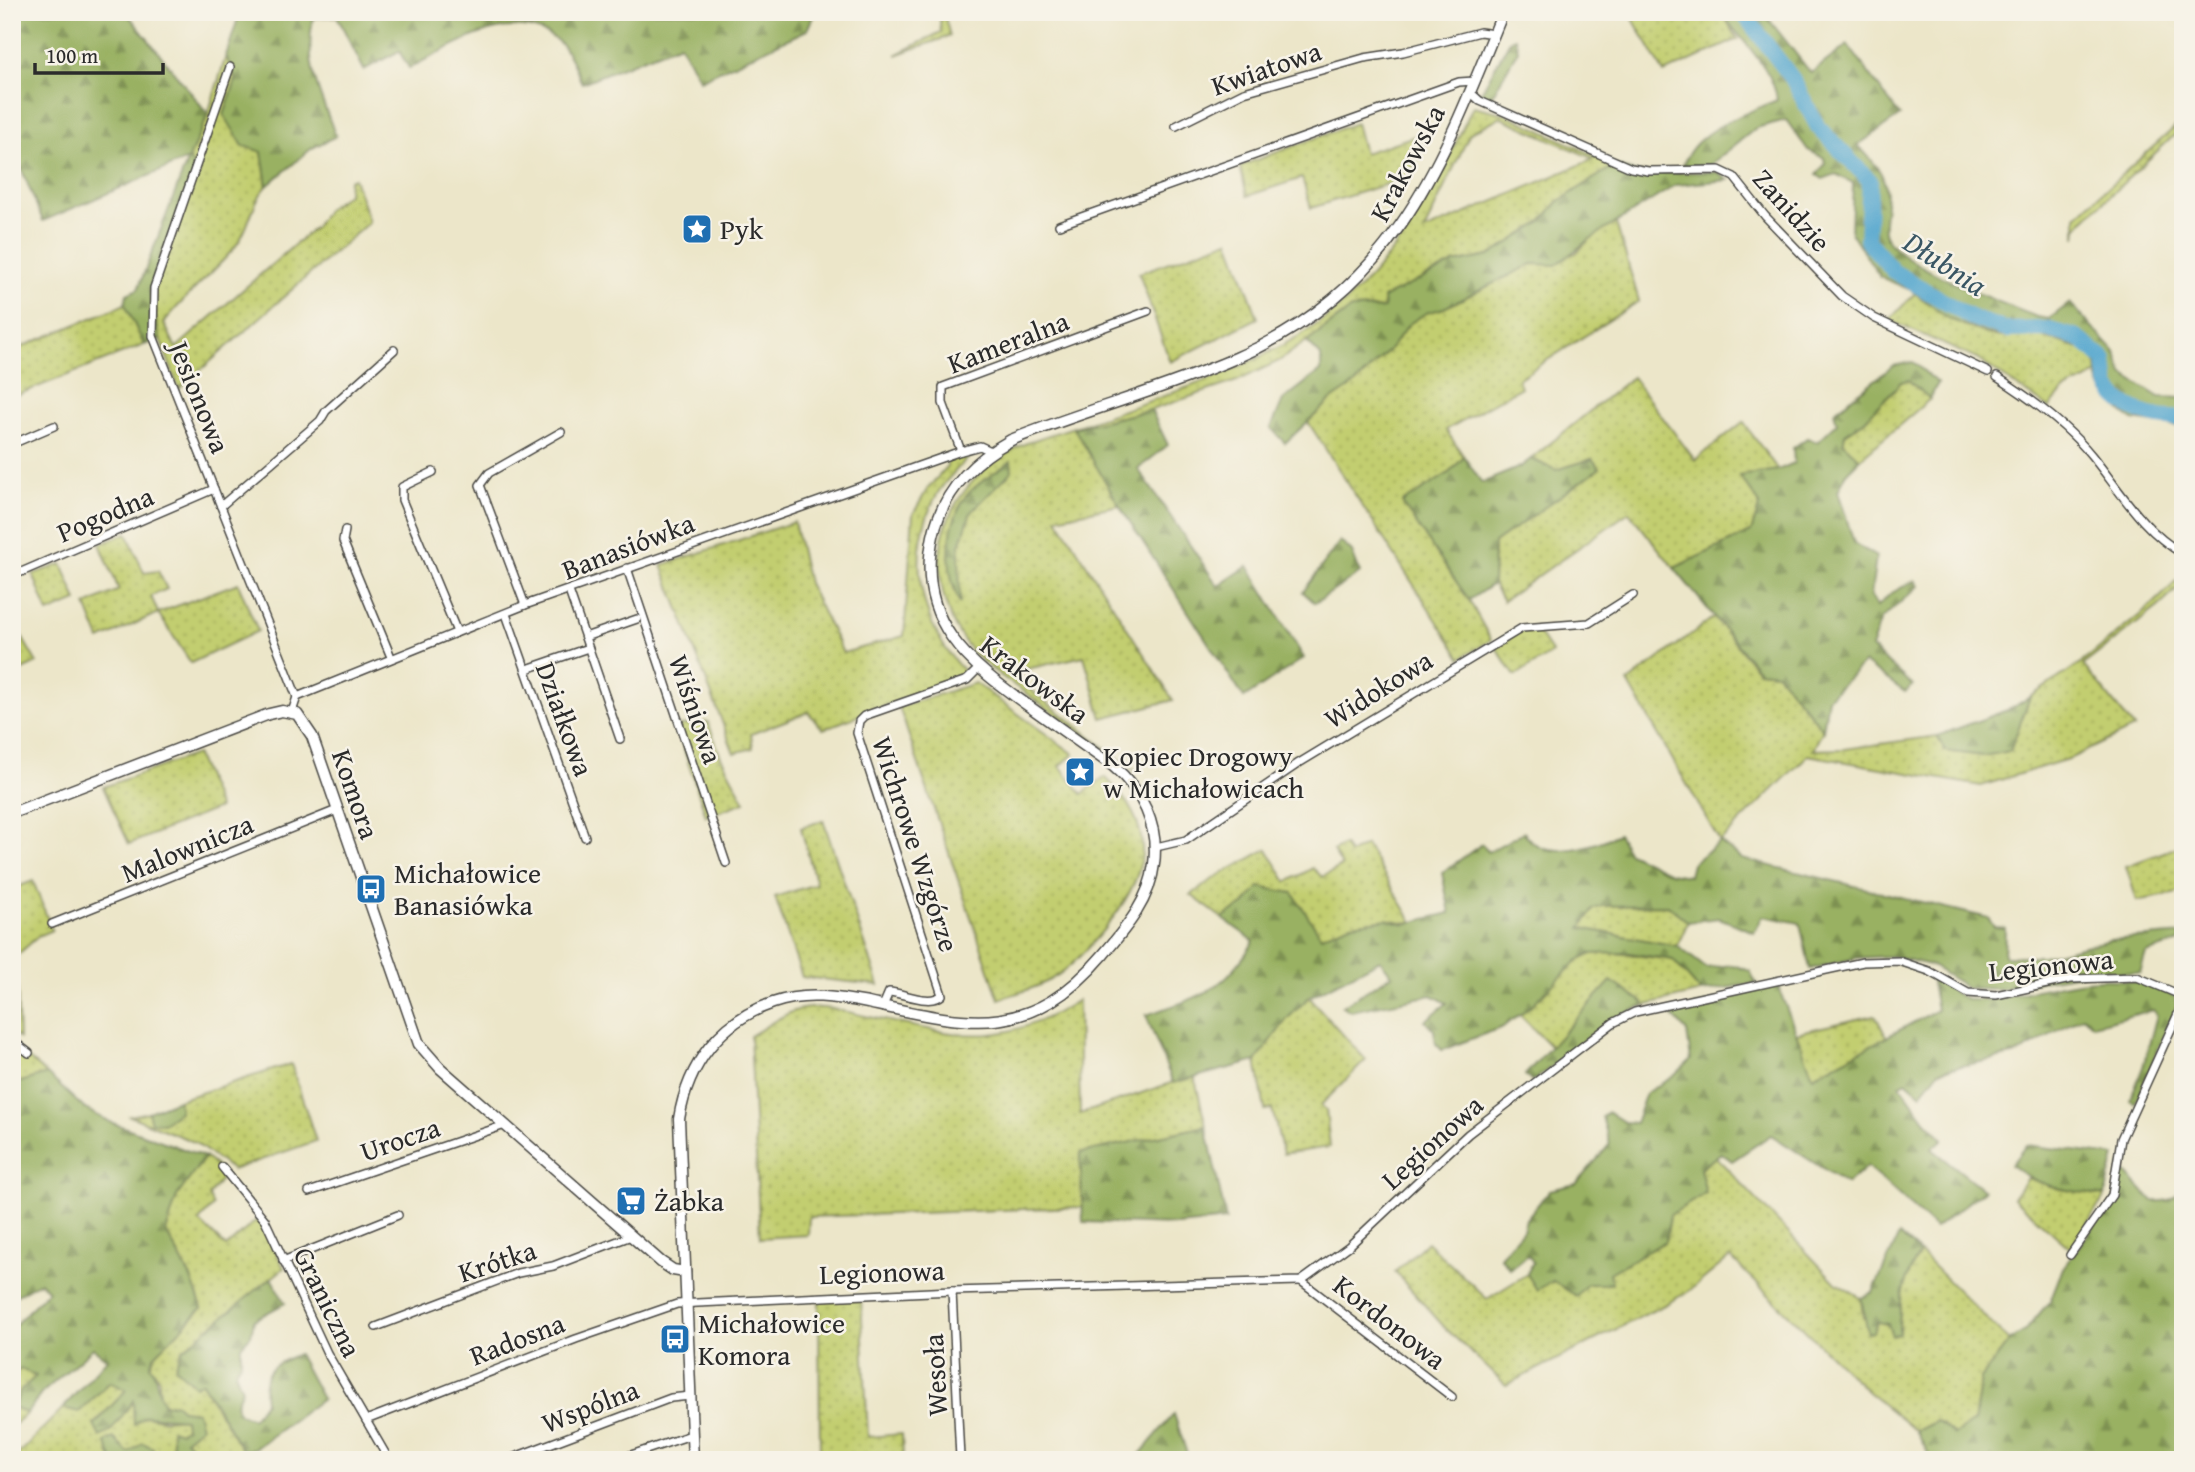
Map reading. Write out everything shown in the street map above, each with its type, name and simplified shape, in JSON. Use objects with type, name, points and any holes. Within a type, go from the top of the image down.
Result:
[{"type":"main road","name":"Krakowska","points":[[693,1460],[679,1119],[688,1081],[703,1054],[736,1022],[776,1002],[823,996],[946,1020],[983,1022],[1023,1014],[1056,999],[1101,957],[1136,912],[1153,874],[1156,847],[1143,802],[1122,773],[978,669],[953,641],[938,615],[932,587],[930,551],[940,513],[948,497],[963,476],[991,451],[1036,430],[1236,358],[1294,328],[1322,309],[1375,261],[1412,212],[1435,170],[1503,12]]},
{"type":"main road","name":"Komora","points":[[292,712],[307,725],[419,1044],[440,1068],[631,1236],[670,1269],[685,1272]]},
{"type":"main road","points":[[12,813],[269,713],[292,712]]},
{"type":"street","name":"Kwiatowa","points":[[1176,126],[1258,88],[1364,58],[1402,52],[1480,32],[1494,34]]},
{"type":"street","name":"Jesionowa","points":[[230,67],[154,288],[153,336],[298,697]]},
{"type":"street","points":[[1059,225],[1459,82],[1474,81]]},
{"type":"street","name":"Zanidzie","points":[[1469,92],[1480,101],[1631,168],[1648,171],[1719,170],[1734,177],[1765,216],[1842,296],[1874,318],[1988,372]]},
{"type":"street","name":"Kameralna","points":[[961,450],[943,403],[943,387],[1148,311]]},
{"type":"street","points":[[221,506],[320,421],[326,411],[394,350]]},
{"type":"street","points":[[1997,377],[2062,427],[2090,454],[2146,528],[2183,554]]},
{"type":"street","points":[[12,444],[54,426]]},
{"type":"street","points":[[525,606],[480,485],[489,473],[561,432]]},
{"type":"street","name":"Banasiówka","points":[[298,697],[391,657],[626,568],[961,450],[980,446],[991,451]]},
{"type":"street","points":[[433,472],[402,487],[402,500],[457,632]]},
{"type":"street","name":"Pogodna","points":[[12,576],[214,489]]},
{"type":"street","points":[[345,530],[344,541],[391,657]]},
{"type":"street","name":"Wiśniowa","points":[[626,568],[726,863]]},
{"type":"street","points":[[569,591],[620,738]]},
{"type":"street","name":"Widokowa","points":[[1156,847],[1186,840],[1298,763],[1522,628],[1589,623],[1633,595]]},
{"type":"street","name":"Działkowa","points":[[506,614],[585,837]]},
{"type":"street","points":[[585,637],[637,619]]},
{"type":"street","points":[[530,668],[588,648]]},
{"type":"street","name":"Wichrowe Wzgórze","points":[[883,1006],[889,992],[929,999],[938,999],[942,995],[857,733],[859,721],[864,716],[967,680],[978,669]]},
{"type":"street","points":[[292,712],[298,697]]},
{"type":"street","name":"Malownicza","points":[[52,924],[337,810]]},
{"type":"street","name":"Legionowa","points":[[686,1303],[952,1291],[1301,1281],[1349,1245],[1468,1134],[1613,1023],[1635,1012],[1863,962],[1899,961],[1929,971],[1968,993],[1996,995],[2071,979],[2137,977],[2183,996]]},
{"type":"street","points":[[2070,1255],[2112,1195],[2121,1139],[2183,1003]]},
{"type":"street","points":[[12,1040],[29,1053]]},
{"type":"street","name":"Urocza","points":[[309,1192],[505,1125]]},
{"type":"street","name":"Graniczna","points":[[222,1167],[265,1220],[327,1353],[389,1460]]},
{"type":"street","points":[[283,1261],[398,1215]]},
{"type":"street","name":"Krótka","points":[[376,1327],[517,1273],[553,1266],[631,1236]]},
{"type":"street","name":"Kordonowa","points":[[1301,1281],[1452,1397]]},
{"type":"street","name":"Wesoła","points":[[952,1291],[960,1458]]},
{"type":"street","name":"Radosna","points":[[366,1420],[665,1306],[686,1303]]},
{"type":"street","name":"Wspólna","points":[[507,1460],[671,1398],[690,1396]]},
{"type":"street","points":[[615,1460],[691,1435]]},
{"type":"green space","points":[[12,12],[126,12],[208,114],[189,158],[195,170],[149,289],[160,339],[144,345],[125,304],[127,294],[138,289],[188,159],[43,221],[12,146]]},
{"type":"green space","points":[[240,12],[815,12],[807,30],[700,80],[680,44],[582,83],[561,44],[543,32],[524,27],[485,32],[409,68],[399,51],[364,70],[337,16],[313,18],[310,50],[312,64],[319,92],[336,136],[312,148],[267,186],[262,152],[243,146],[224,115],[236,80],[226,56]]},
{"type":"green space","points":[[939,12],[947,12],[944,14],[950,36],[896,55],[941,32]]},
{"type":"green space","points":[[1629,12],[1721,12],[1738,39],[1664,73]]},
{"type":"green space","points":[[1721,12],[1763,12],[1811,73],[1848,45],[1900,116],[1858,145],[1876,165],[1883,178],[1886,194],[1884,232],[1891,244],[1906,257],[1952,282],[2037,317],[2049,319],[2070,303],[2116,353],[2123,374],[2159,397],[2183,398],[2183,427],[2133,420],[2123,413],[2103,391],[2098,379],[2097,362],[2088,351],[2039,335],[2002,337],[1988,334],[1949,319],[1911,290],[1880,277],[1851,232],[1853,183],[1836,174],[1823,179],[1817,175],[1825,164],[1824,158],[1808,150],[1786,120],[1756,128],[1710,165],[1683,166],[1689,153],[1709,133],[1777,100],[1763,65]]},
{"type":"green space","points":[[1515,38],[1518,50],[1489,101],[1479,96],[1510,40]]},
{"type":"green space","points":[[226,56],[236,80],[224,115],[262,152],[267,186],[235,247],[164,323],[176,348],[315,227],[328,208],[348,194],[349,180],[354,178],[369,222],[179,389],[160,339],[149,289],[195,170],[189,158],[208,114]]},
{"type":"green space","points":[[1473,106],[1506,114],[1615,165],[1558,202],[1540,223],[1489,256],[1454,263],[1383,298],[1384,308],[1351,309],[1279,361],[1237,381],[1151,410],[1075,428],[1119,505],[1057,518],[1173,700],[1102,718],[1084,656],[1009,673],[1135,771],[993,670],[959,634],[949,614],[940,570],[940,551],[949,517],[967,488],[979,475],[1016,448],[1231,370],[1310,329],[1339,307],[1365,283],[1408,229],[1443,169]],"holes":[[[1500,117],[1594,159],[1424,231],[1470,133]],[[1012,471],[971,511],[959,548],[959,602],[954,524]]]},
{"type":"green space","points":[[2183,120],[2183,127],[2084,220],[2077,228],[2076,238],[2076,216]]},
{"type":"green space","points":[[1356,123],[1364,153],[1430,131],[1409,177],[1311,208],[1302,178],[1247,196],[1240,166]]},
{"type":"green space","points":[[1615,165],[1636,173],[1717,172],[1728,180],[1676,185],[1590,239],[1556,265],[1532,264],[1444,308],[1426,313],[1409,324],[1389,350],[1355,384],[1330,401],[1285,443],[1271,428],[1283,400],[1321,371],[1321,356],[1307,342],[1351,309],[1384,308],[1383,298],[1454,263],[1489,256],[1540,223],[1558,202]]},
{"type":"green space","points":[[1616,223],[1639,301],[1518,379],[1521,387],[1446,430],[1464,457],[1449,473],[1403,503],[1469,600],[1491,640],[1461,658],[1308,422],[1330,401],[1355,384],[1389,350],[1409,324],[1426,313],[1444,308],[1532,264],[1576,253],[1590,239]]},
{"type":"green space","points":[[1229,240],[1258,318],[1170,362],[1139,273]]},
{"type":"green space","points":[[1915,293],[1966,326],[1986,334],[2006,337],[2040,335],[2068,342],[2086,351],[2093,358],[2098,374],[2063,391],[2049,408],[1977,359],[1889,320]]},
{"type":"green space","points":[[125,304],[144,345],[12,397],[12,351]]},
{"type":"green space","points":[[1913,362],[1938,383],[1930,399],[1908,380],[1901,382],[1862,423],[1845,434],[1843,443],[1860,459],[1847,472],[1838,491],[1854,543],[1876,557],[1871,595],[1877,607],[1890,594],[1915,580],[1919,586],[1881,619],[1871,648],[1913,686],[1905,692],[1864,663],[1828,698],[1823,730],[1777,673],[1759,671],[1674,568],[1751,532],[1760,504],[1740,476],[1778,470],[1794,463],[1793,448],[1807,438],[1817,442],[1837,423],[1834,412],[1893,366]]},
{"type":"green space","points":[[1632,377],[1695,460],[1743,422],[1778,470],[1740,476],[1760,504],[1751,532],[1674,568],[1629,512],[1503,601],[1493,584],[1494,543],[1599,468],[1592,459],[1556,470],[1531,459]]},
{"type":"green space","points":[[1908,379],[1930,399],[1860,459],[1843,443],[1845,434],[1862,423],[1901,382]]},
{"type":"green space","points":[[1151,410],[1168,445],[1138,469],[1218,586],[1248,566],[1304,658],[1244,698],[1119,505],[1074,428]]},
{"type":"green space","points":[[969,451],[972,454],[939,491],[928,514],[921,539],[919,563],[928,612],[938,635],[951,656],[968,675],[823,729],[808,712],[751,734],[753,748],[734,753],[662,565],[794,522],[808,583],[843,653],[904,636],[913,514],[928,488],[947,467],[947,462]]},
{"type":"green space","points":[[1464,457],[1482,483],[1520,467],[1531,459],[1556,470],[1592,459],[1600,468],[1494,543],[1493,584],[1469,600],[1402,503],[1449,473]]},
{"type":"green space","points":[[1011,461],[1012,471],[971,512],[959,548],[960,604],[950,565],[953,524],[964,499],[974,488]]},
{"type":"green space","points":[[127,533],[144,573],[158,571],[167,589],[151,596],[158,613],[100,640],[86,605],[119,590],[100,544]]},
{"type":"green space","points":[[1340,541],[1352,552],[1360,573],[1315,603],[1303,592]]},
{"type":"green space","points":[[62,564],[77,601],[48,613],[33,574]]},
{"type":"green space","points":[[2183,575],[2183,584],[2158,607],[2083,665],[2134,728],[2071,758],[1981,786],[1808,755],[1720,842],[1628,682],[1714,617],[1758,671],[1777,673],[1823,730],[1813,750],[1844,749],[1937,736],[1946,751],[1983,756],[2010,751],[2030,697],[2081,663],[2151,606]]},
{"type":"green space","points":[[238,583],[258,631],[191,663],[158,613]]},
{"type":"green space","points":[[12,620],[37,663],[12,675]]},
{"type":"green space","points":[[1535,628],[1552,653],[1515,676],[1495,646],[1523,630]]},
{"type":"green space","points":[[975,683],[1074,754],[1060,766],[1082,794],[1105,777],[1123,797],[1135,817],[1141,836],[1142,855],[1138,874],[1129,894],[1100,934],[1075,962],[1053,979],[999,999],[899,707]]},
{"type":"green space","points":[[2030,697],[2010,751],[1983,756],[1945,751],[1937,736],[2010,709]]},
{"type":"green space","points":[[708,722],[721,757],[745,802],[706,816],[676,726]]},
{"type":"green space","points":[[196,754],[219,808],[129,844],[103,787]]},
{"type":"green space","points":[[823,820],[879,985],[802,977],[775,897],[816,884],[801,828]]},
{"type":"green space","points":[[1524,832],[1532,842],[1555,850],[1595,844],[1618,834],[1629,853],[1670,873],[1689,876],[1692,863],[1720,842],[1742,859],[1988,918],[1994,927],[2005,928],[2004,956],[2043,956],[2110,940],[2183,934],[2183,941],[2146,953],[2140,973],[2089,972],[2002,989],[1968,988],[1930,965],[1892,956],[1856,958],[1810,969],[1800,923],[1763,916],[1754,932],[1719,918],[1688,922],[1668,905],[1603,906],[1594,909],[1581,928],[1677,946],[1706,968],[1733,965],[1750,971],[1756,983],[1701,992],[1673,960],[1629,953],[1590,954],[1577,961],[1531,1006],[1503,1027],[1442,1050],[1436,1044],[1434,1030],[1425,1021],[1447,1003],[1432,995],[1351,1011],[1342,1006],[1392,975],[1380,960],[1309,997],[1287,1019],[1256,1061],[1173,1083],[1146,1015],[1196,997],[1232,972],[1254,941],[1222,918],[1244,905],[1259,887],[1293,893],[1321,936],[1351,924],[1387,919],[1405,924],[1450,913],[1442,873],[1482,844],[1488,852]]},
{"type":"green space","points":[[1344,845],[1349,854],[1366,845],[1413,922],[1369,921],[1321,936],[1259,888],[1244,905],[1222,918],[1191,895],[1216,877],[1267,849],[1287,882],[1313,868],[1322,877],[1342,866],[1333,851]]},
{"type":"green space","points":[[2183,845],[2183,892],[2137,901],[2126,866]]},
{"type":"green space","points":[[33,881],[52,930],[40,935],[16,956],[19,1038],[12,1033],[12,889]]},
{"type":"green space","points":[[1668,905],[1688,922],[1677,946],[1581,928],[1594,909],[1603,906]]},
{"type":"green space","points":[[1599,951],[1673,960],[1701,992],[1643,1006],[1644,1003],[1611,981],[1551,1047],[1520,1015],[1577,961]]},
{"type":"green space","points":[[1931,977],[1957,994],[1973,1000],[2000,998],[2084,981],[2121,980],[2157,988],[2175,997],[2177,1005],[2135,1103],[2130,1100],[2143,1067],[2157,1015],[2153,1010],[2093,1025],[2083,1016],[2017,1054],[1939,1071],[1921,1094],[1906,1081],[1900,1085],[1925,1120],[1943,1139],[1932,1149],[1984,1190],[1935,1228],[1867,1166],[1847,1184],[1771,1135],[1732,1161],[1721,1153],[1700,1169],[1706,1193],[1670,1215],[1666,1241],[1609,1273],[1612,1284],[1587,1284],[1576,1296],[1553,1281],[1537,1290],[1527,1274],[1533,1262],[1528,1255],[1510,1269],[1500,1257],[1523,1230],[1526,1219],[1550,1190],[1576,1184],[1610,1144],[1602,1117],[1608,1112],[1624,1122],[1635,1123],[1646,1093],[1674,1076],[1691,1060],[1687,1032],[1670,1013],[1777,984],[1813,1076],[1937,1010]]},
{"type":"green space","points":[[1611,981],[1644,1003],[1643,1006],[1611,1019],[1532,1082],[1525,1075]]},
{"type":"green space","points":[[1309,997],[1366,1060],[1321,1105],[1326,1110],[1330,1147],[1283,1154],[1272,1109],[1265,1110],[1256,1061],[1287,1019]]},
{"type":"green space","points":[[1078,1000],[1080,1114],[1194,1075],[1206,1126],[1081,1153],[1082,1207],[809,1217],[808,1235],[760,1238],[750,1036],[789,1013],[818,1008],[950,1033],[998,1033],[1049,1017]]},
{"type":"green space","points":[[1875,1015],[1887,1038],[1813,1076],[1796,1033]]},
{"type":"green space","points":[[12,1045],[47,1074],[21,1082],[12,1081]]},
{"type":"green space","points":[[291,1064],[316,1141],[232,1170],[194,1142],[130,1116],[148,1112],[151,1122],[180,1111],[178,1100]]},
{"type":"green space","points":[[47,1074],[85,1109],[110,1122],[205,1157],[177,1196],[166,1232],[191,1278],[202,1308],[154,1356],[150,1365],[165,1405],[175,1403],[183,1410],[197,1412],[201,1427],[185,1440],[192,1447],[208,1450],[212,1460],[164,1460],[173,1445],[171,1429],[180,1432],[185,1428],[184,1419],[146,1416],[134,1424],[133,1401],[110,1432],[100,1437],[94,1425],[126,1390],[110,1382],[79,1412],[63,1408],[107,1359],[93,1348],[42,1393],[27,1413],[13,1408],[21,1390],[36,1376],[21,1369],[12,1375],[12,1328],[48,1291],[40,1282],[12,1298],[12,1081],[21,1082]]},
{"type":"green space","points":[[178,1100],[180,1111],[163,1123],[151,1122],[148,1112]]},
{"type":"green space","points":[[1206,1126],[1226,1220],[1177,1225],[1083,1222],[1080,1153]]},
{"type":"green space","points":[[2026,1145],[2115,1156],[2105,1196],[2044,1184],[2021,1173],[2011,1165]]},
{"type":"green space","points":[[205,1157],[225,1173],[209,1196],[213,1206],[199,1221],[226,1247],[260,1217],[284,1268],[182,1350],[248,1460],[212,1460],[208,1450],[192,1447],[185,1440],[201,1427],[183,1410],[165,1405],[160,1399],[159,1379],[150,1365],[154,1356],[202,1308],[191,1278],[166,1232],[177,1196]]},
{"type":"green space","points":[[1716,1157],[1836,1283],[1861,1298],[1863,1318],[1888,1324],[1899,1334],[1903,1292],[1920,1253],[2009,1341],[1981,1379],[1974,1422],[1954,1435],[1937,1421],[1916,1431],[1868,1392],[1730,1257],[1689,1291],[1506,1385],[1447,1330],[1395,1272],[1427,1242],[1487,1299],[1527,1274],[1537,1289],[1553,1281],[1576,1296],[1586,1284],[1611,1284],[1608,1273],[1666,1241],[1670,1215],[1706,1193],[1700,1169]]},
{"type":"green space","points":[[2120,1167],[2153,1201],[2171,1199],[2183,1186],[2183,1458],[1932,1460],[1916,1431],[1937,1421],[1954,1435],[1974,1422],[1981,1379],[2009,1341],[2025,1331],[2050,1301],[2063,1268],[2116,1197]]},
{"type":"green space","points":[[2027,1178],[2059,1189],[2105,1196],[2071,1249],[2013,1198]]},
{"type":"green space","points":[[1899,1235],[1920,1253],[1903,1292],[1899,1334],[1892,1336],[1888,1324],[1877,1322],[1873,1332],[1868,1333],[1861,1298],[1873,1292]]},
{"type":"green space","points":[[271,1278],[285,1303],[254,1320],[251,1335],[241,1346],[241,1362],[235,1371],[242,1389],[236,1403],[238,1413],[253,1418],[265,1402],[265,1383],[270,1370],[298,1354],[322,1399],[255,1448],[243,1451],[202,1382],[195,1386],[175,1367],[182,1350]]},
{"type":"green space","points":[[861,1298],[868,1437],[902,1434],[903,1460],[820,1460],[819,1300]]},
{"type":"green space","points":[[21,1369],[37,1376],[21,1390],[13,1407],[27,1413],[14,1425],[12,1423],[12,1375]]},
{"type":"green space","points":[[110,1382],[127,1390],[94,1424],[110,1432],[134,1400],[146,1416],[165,1420],[184,1418],[186,1428],[180,1432],[172,1430],[173,1445],[164,1460],[150,1460],[153,1448],[113,1460],[12,1460],[63,1408],[79,1412]]},
{"type":"green space","points":[[1174,1414],[1189,1460],[1135,1460]]},
{"type":"green space","points":[[114,1438],[128,1453],[143,1443],[153,1448],[150,1460],[113,1460],[105,1442]]},
{"type":"waterway","name":"Dłubnia","points":[[1742,12],[1792,78],[1818,127],[1870,181],[1867,240],[1893,271],[1970,317],[2006,330],[2047,329],[2078,338],[2105,360],[2109,387],[2123,402],[2152,415],[2183,418]]},
{"type":"place","name":"Pyk","points":[[697,229]]},
{"type":"place","name":"Kopiec Drogowy w Michałowicach","points":[[1080,772]]},
{"type":"place","name":"Michałowice Banasiówka","points":[[371,889]]},
{"type":"place","name":"Żabka","points":[[631,1201]]},
{"type":"place","name":"Michałowice Komora","points":[[675,1339]]}]
